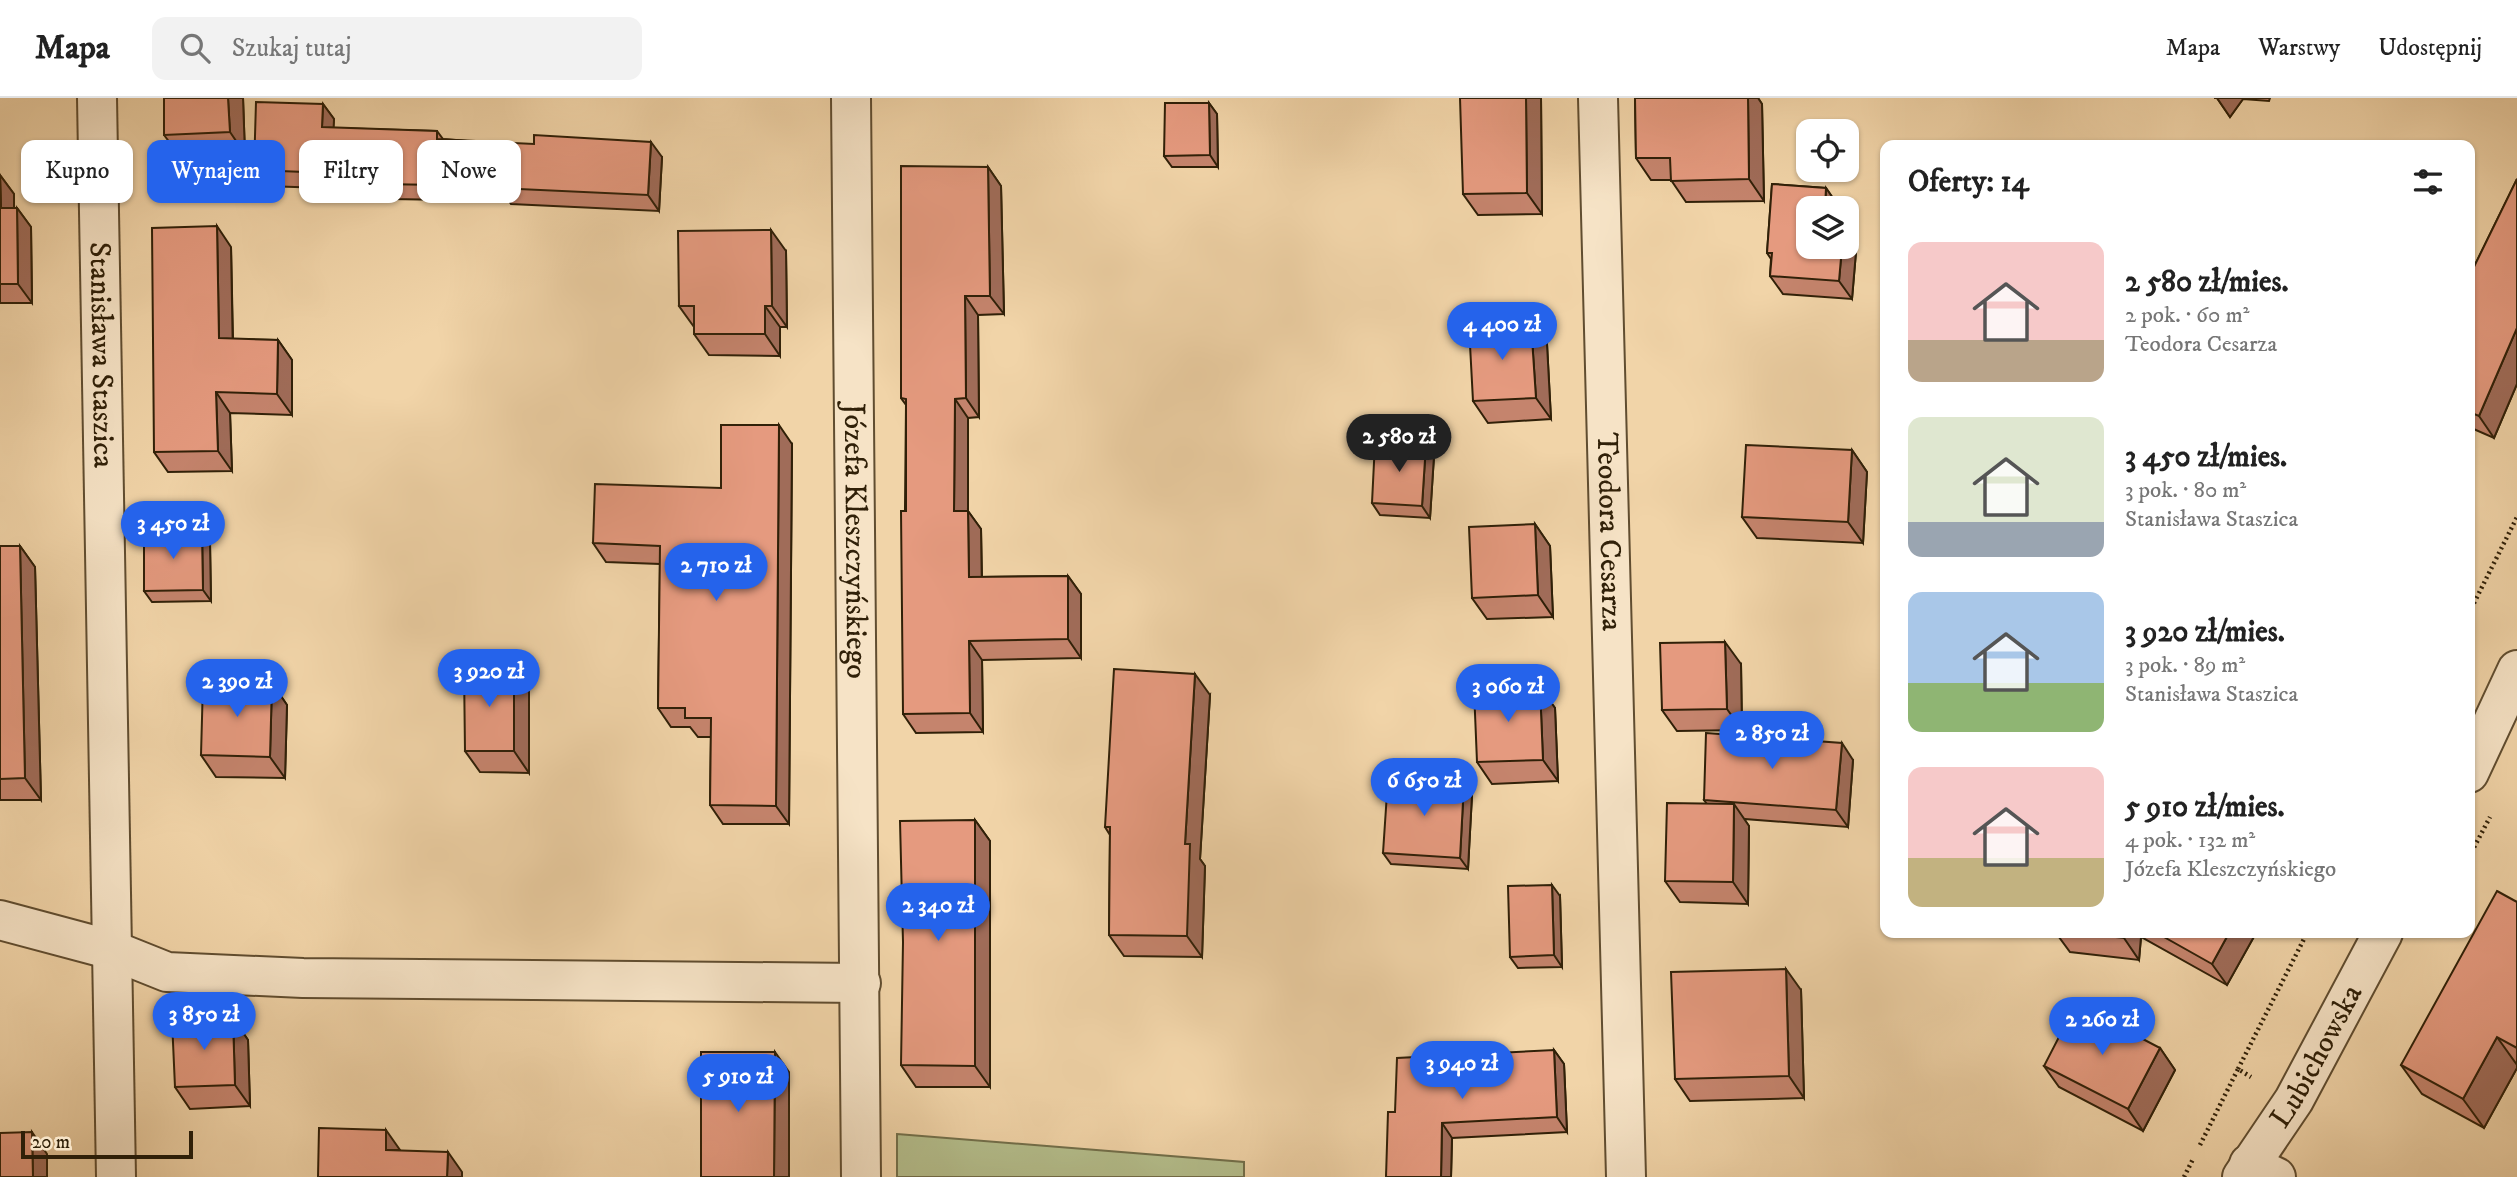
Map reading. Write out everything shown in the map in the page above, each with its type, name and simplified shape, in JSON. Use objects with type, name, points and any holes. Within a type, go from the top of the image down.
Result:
[{"type":"street","name":"Stanisława Staszica","points":[[97,98],[116,1177]]},
{"type":"street","name":"Józefa Kleszczyńskiego","points":[[851,98],[861,1177]]},
{"type":"street","name":"Teodora Cesarza","points":[[1598,98],[1626,1177]]},
{"type":"street","points":[[2475,760],[2517,670]]},
{"type":"street","points":[[0,920],[113,950],[167,972],[303,978],[861,983]]},
{"type":"street","name":"Lubichowska","points":[[2256,1173],[2380,938]]},
{"type":"path","points":[[2475,601],[2517,517]]},
{"type":"path","points":[[2184,1177],[2304,938]]},
{"type":"path","points":[[2238,1069],[2254,1078]]},
{"type":"green space","points":[[897,1134],[1244,1162],[1244,1177],[897,1177]]},
{"type":"building","points":[[164,98],[228,98],[230,132],[164,135]]},
{"type":"building","points":[[1460,98],[1526,98],[1527,193],[1463,194]]},
{"type":"building","points":[[1635,98],[1748,98],[1749,179],[1671,181],[1670,158],[1636,158]]},
{"type":"building","points":[[256,102],[323,104],[322,127],[437,131],[437,139],[456,140],[417,140],[417,185],[403,184],[403,140],[299,140],[299,172],[285,171],[285,140],[255,140]]},
{"type":"building","points":[[1165,103],[1209,103],[1210,155],[1164,156]]},
{"type":"building","points":[[534,135],[651,142],[648,195],[521,189],[521,143],[534,144]]},
{"type":"building","points":[[901,166],[988,167],[990,296],[965,296],[966,398],[955,399],[954,511],[968,511],[969,577],[1068,576],[1068,639],[969,641],[970,713],[903,714],[901,511],[906,511],[906,399],[901,398]]},
{"type":"building","points":[[0,175],[1,208],[17,208],[18,284],[0,284]]},
{"type":"building","points":[[2517,179],[2517,328],[2479,416],[2475,414],[2475,265]]},
{"type":"building","points":[[1772,184],[1826,188],[1826,196],[1796,196],[1796,259],[1841,259],[1839,281],[1770,276],[1772,253],[1767,253]]},
{"type":"building","points":[[217,226],[219,338],[278,340],[277,394],[216,392],[218,451],[154,452],[152,228]]},
{"type":"building","points":[[771,230],[772,306],[765,306],[765,334],[694,334],[694,306],[679,306],[678,231]]},
{"type":"building","points":[[1531,323],[1536,398],[1473,401],[1469,326]]},
{"type":"building","points":[[721,425],[779,425],[776,806],[710,805],[711,718],[685,718],[685,708],[658,708],[660,546],[593,543],[595,484],[721,488]]},
{"type":"building","points":[[1375,442],[1426,444],[1422,506],[1372,503]]},
{"type":"building","points":[[1746,445],[1852,450],[1848,522],[1742,517]]},
{"type":"building","points":[[1535,524],[1538,595],[1472,598],[1469,527]]},
{"type":"building","points":[[144,532],[202,532],[203,590],[144,591]]},
{"type":"building","points":[[0,546],[20,546],[25,778],[0,779]]},
{"type":"building","points":[[1725,642],[1727,709],[1662,710],[1660,643]]},
{"type":"building","points":[[514,667],[514,751],[465,751],[464,668]]},
{"type":"building","points":[[1114,669],[1195,674],[1185,844],[1190,844],[1187,936],[1109,935],[1110,827],[1105,827]]},
{"type":"building","points":[[203,682],[272,683],[270,757],[201,755]]},
{"type":"building","points":[[1540,687],[1543,760],[1477,762],[1474,689]]},
{"type":"building","points":[[1706,733],[1842,743],[1836,810],[1704,800]]},
{"type":"building","points":[[1388,778],[1464,783],[1460,858],[1383,853]]},
{"type":"building","points":[[1667,803],[1734,804],[1733,882],[1665,881]]},
{"type":"building","points":[[975,820],[975,1066],[901,1065],[903,942],[900,821]]},
{"type":"building","points":[[1552,885],[1554,955],[1510,957],[1508,886]]},
{"type":"building","points":[[2497,891],[2517,902],[2517,1048],[2497,1037],[2463,1099],[2401,1065],[2471,938],[2475,938],[2475,931]]},
{"type":"building","points":[[2166,938],[2226,938],[2212,964]]},
{"type":"building","points":[[1786,969],[1789,1076],[1675,1079],[1671,972]]},
{"type":"building","points":[[2076,1004],[2160,1048],[2128,1109],[2044,1066]]},
{"type":"building","points":[[233,1018],[235,1085],[175,1087],[172,1020]]},
{"type":"building","points":[[1554,1050],[1557,1117],[1442,1123],[1441,1177],[1386,1177],[1388,1112],[1395,1112],[1397,1058]]},
{"type":"building","points":[[701,1052],[775,1052],[774,1177],[701,1177]]},
{"type":"building","points":[[319,1128],[386,1130],[386,1150],[448,1152],[447,1177],[318,1177]]},
{"type":"building","points":[[32,1132],[33,1177],[0,1177],[0,1133]]}]
